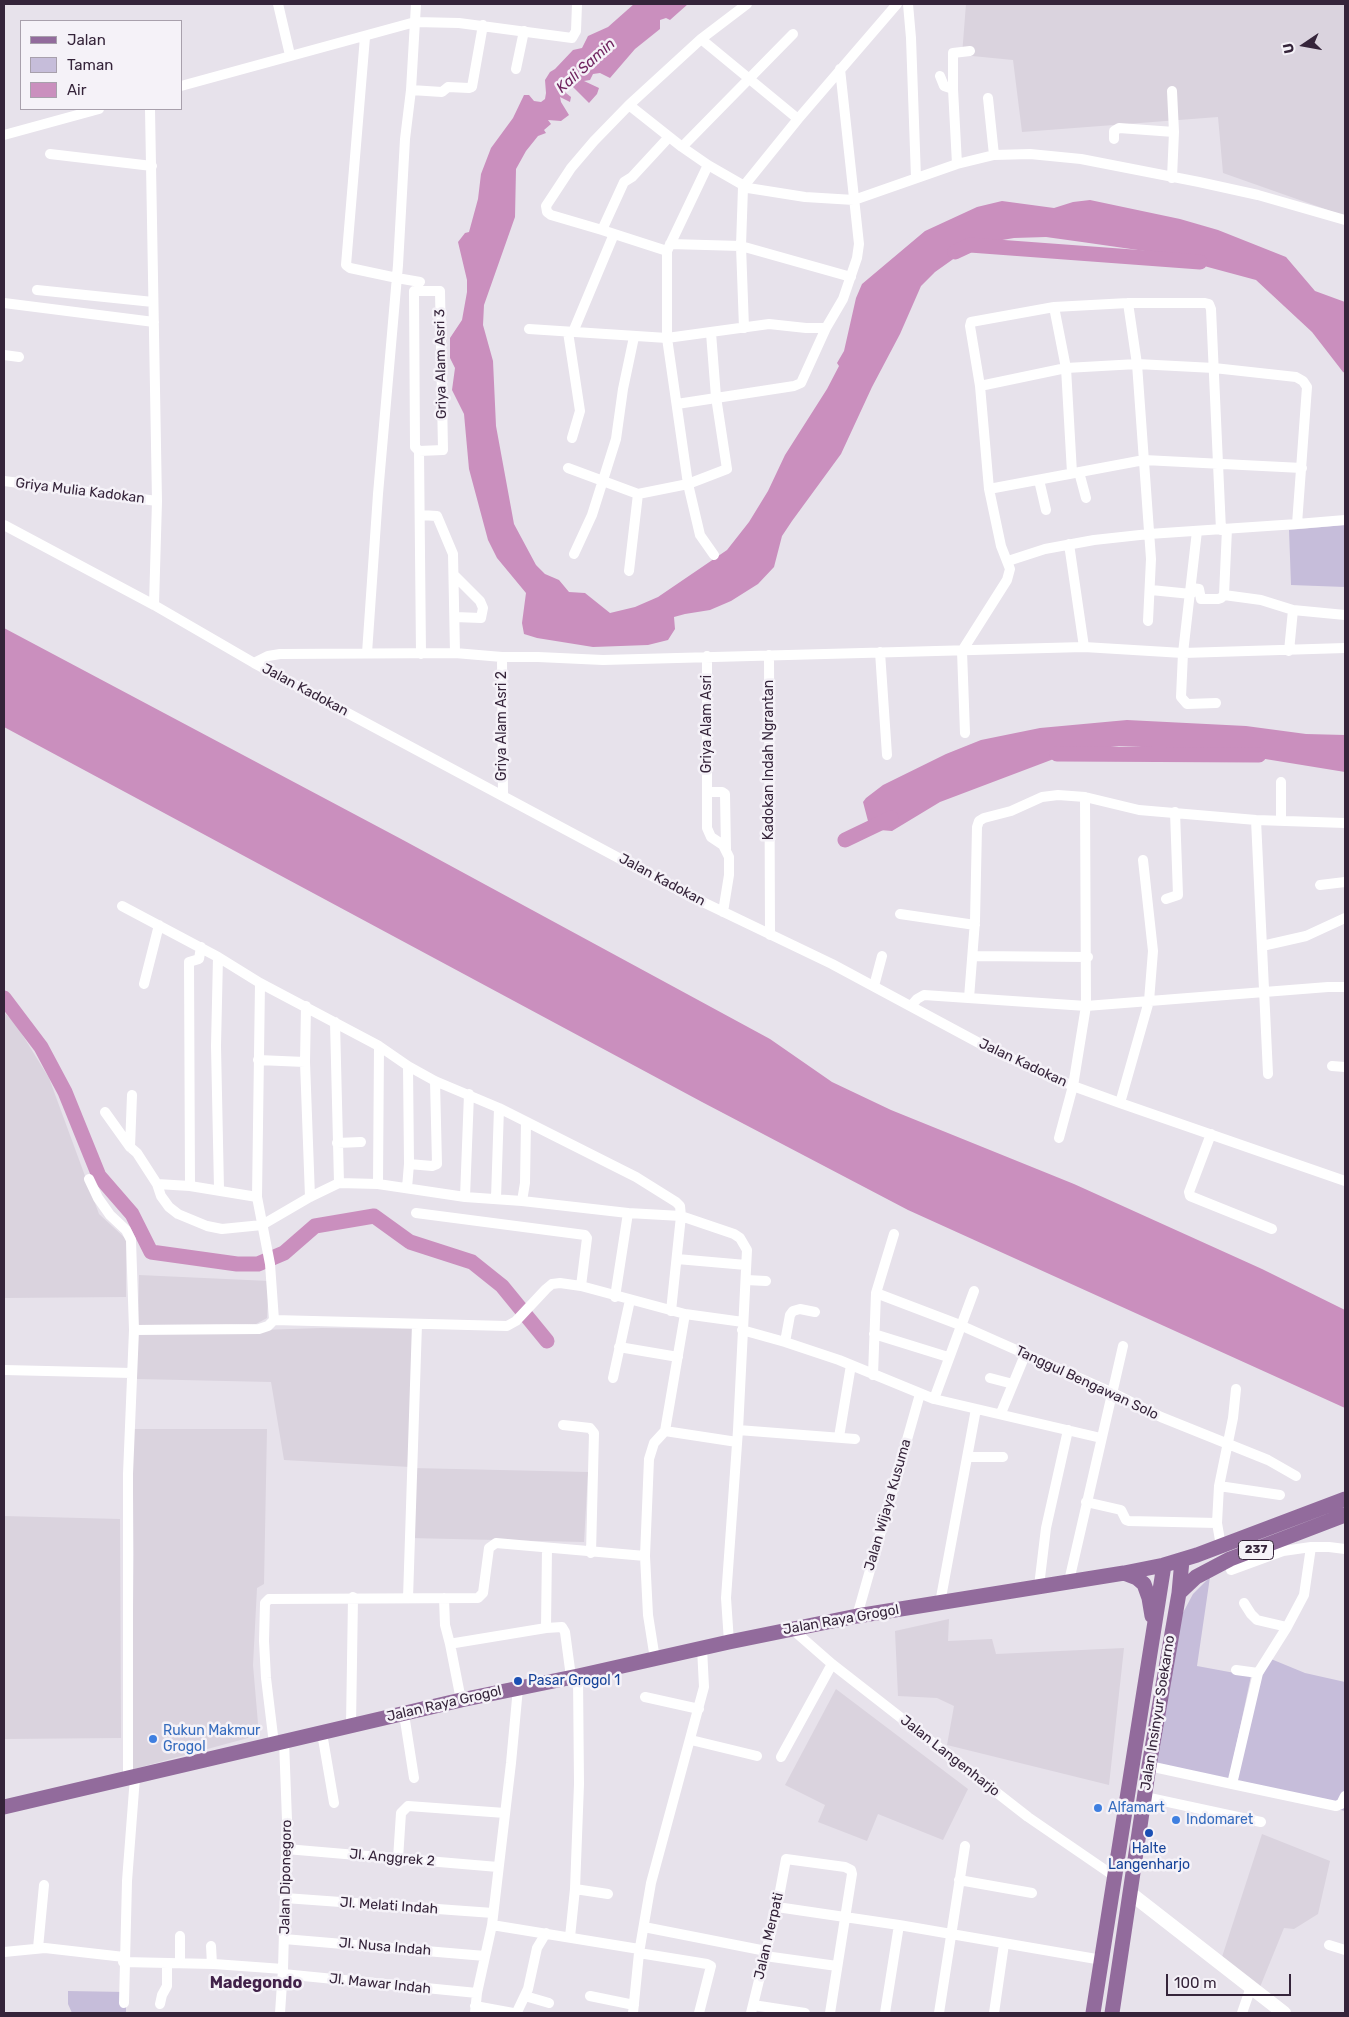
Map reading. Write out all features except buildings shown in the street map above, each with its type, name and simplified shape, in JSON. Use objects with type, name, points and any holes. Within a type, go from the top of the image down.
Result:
[{"type":"main road","name":"237","points":[[1182,1560],[1345,1499]]},
{"type":"main road","name":"237","points":[[1179,1593],[1196,1577],[1230,1559],[1342,1516]]},
{"type":"main road","name":"Jalan Raya Grogol","points":[[4,1807],[351,1725],[729,1642],[857,1616],[1124,1573],[1182,1560]]},
{"type":"main road","name":"Jalan Insinyur Soekarno","points":[[1112,2013],[1149,1765],[1179,1593],[1182,1560]]},
{"type":"main road","name":"Jalan Insinyur Soekarno","points":[[1094,2013],[1164,1565]]},
{"type":"main road","points":[[1124,1573],[1137,1578],[1144,1584],[1151,1607],[1153,1628]]},
{"type":"main road","points":[[1131,1774],[1149,1765],[1134,1753]]},
{"type":"main road","points":[[1130,1893],[1284,2013]]},
{"type":"street","points":[[278,4],[290,56]]},
{"type":"street","points":[[367,653],[378,494],[397,278],[405,139],[411,90],[416,4]]},
{"type":"street","points":[[182,86],[415,22],[483,25],[572,38],[576,31],[578,4]]},
{"type":"street","points":[[747,4],[702,38],[629,105],[594,141],[571,168],[546,206],[547,212],[551,215],[614,234],[668,248],[741,246],[756,248],[851,277]]},
{"type":"street","points":[[744,328],[741,246],[743,187],[840,69],[897,4]]},
{"type":"street","points":[[908,4],[916,178]]},
{"type":"street","points":[[411,90],[442,92],[448,87],[469,88],[472,86],[483,25]]},
{"type":"street","points":[[516,69],[524,31]]},
{"type":"street","points":[[682,147],[793,34]]},
{"type":"street","points":[[365,37],[346,264],[350,268],[420,282]]},
{"type":"street","points":[[702,38],[798,119]]},
{"type":"street","points":[[957,164],[953,53],[970,51]]},
{"type":"street","points":[[677,404],[794,386],[801,383],[826,328],[843,300],[859,252],[840,69]]},
{"type":"street","points":[[940,76],[944,86],[953,89]]},
{"type":"street","points":[[1172,91],[1174,132],[1172,178]]},
{"type":"street","points":[[988,98],[994,155]]},
{"type":"street","points":[[629,105],[682,147],[743,187],[805,197],[854,200],[957,164],[994,155],[1030,154],[1081,159],[1199,182],[1258,195],[1345,220]]},
{"type":"street","points":[[4,135],[95,110]]},
{"type":"street","points":[[150,110],[156,501],[154,605]]},
{"type":"street","points":[[1114,139],[1114,131],[1119,128],[1174,132]]},
{"type":"street","points":[[602,230],[624,182],[632,177],[670,137]]},
{"type":"street","points":[[50,154],[152,166]]},
{"type":"street","points":[[708,165],[668,248],[667,338],[688,484],[700,535],[714,555]]},
{"type":"street","points":[[572,438],[580,411],[571,332],[614,234]]},
{"type":"street","points":[[37,290],[153,302]]},
{"type":"street","name":"Griya Alam Asri 3","points":[[419,451],[443,450],[440,291],[414,290],[415,447],[419,451],[421,654]]},
{"type":"street","points":[[4,303],[154,322]]},
{"type":"street","points":[[1128,303],[1137,364],[1152,569],[1148,621]]},
{"type":"street","points":[[965,733],[962,652],[1007,580],[1010,569],[1001,546],[989,489],[980,386],[970,326],[971,322],[1054,307],[1128,303],[1209,304],[1211,309],[1214,368],[1217,463],[1224,529],[1224,595]]},
{"type":"street","points":[[1054,307],[1066,368],[1076,472],[1086,498]]},
{"type":"street","points":[[529,329],[667,338],[781,324],[806,328],[826,328]]},
{"type":"street","points":[[568,468],[638,494],[688,484],[727,469],[716,397],[711,333]]},
{"type":"street","points":[[574,554],[592,515],[616,439],[623,389],[634,337]]},
{"type":"street","points":[[4,355],[19,357]]},
{"type":"street","points":[[980,386],[1066,368],[1137,364],[1214,368],[1296,378],[1303,381],[1307,388],[1297,524]]},
{"type":"street","points":[[989,489],[1144,460],[1302,468]]},
{"type":"street","points":[[1040,480],[1046,510]]},
{"type":"street","name":"Griya Mulia Kadokan","points":[[4,481],[156,501]]},
{"type":"street","points":[[629,570],[638,494]]},
{"type":"street","points":[[420,515],[435,515],[438,517],[453,554],[455,653]]},
{"type":"street","points":[[1008,561],[1069,544],[1149,534],[1345,520]]},
{"type":"street","name":"Jalan Kadokan","points":[[4,525],[154,605],[254,663],[724,912],[808,952],[992,1050],[1073,1086],[1345,1181]]},
{"type":"street","points":[[1197,531],[1192,591],[1183,653],[1181,691],[1183,701],[1193,704],[1216,703]]},
{"type":"street","points":[[1069,544],[1084,647]]},
{"type":"street","points":[[454,575],[480,601],[483,608],[481,618],[455,617]]},
{"type":"street","points":[[1151,590],[1192,591],[1199,589],[1201,599],[1218,599],[1224,595],[1260,600],[1293,610],[1345,615]]},
{"type":"street","points":[[1289,651],[1293,610]]},
{"type":"street","points":[[254,663],[268,656],[280,654],[455,653],[502,657],[603,660],[880,652],[962,652],[1084,647],[1183,653],[1345,648]]},
{"type":"street","points":[[880,652],[886,755]]},
{"type":"street","name":"Kadokan Indah Ngrantan","points":[[769,655],[770,935]]},
{"type":"street","name":"Griya Alam Asri","points":[[707,656],[707,792],[709,834],[726,849]]},
{"type":"street","name":"Griya Alam Asri 2","points":[[502,657],[503,795]]},
{"type":"street","points":[[1280,782],[1281,820]]},
{"type":"street","name":"Griya Alam Asri","points":[[707,792],[722,792],[725,794],[726,849],[730,864],[724,912]]},
{"type":"street","points":[[969,998],[975,925],[977,827],[979,821],[1011,811],[1042,797],[1058,795],[1085,797],[1139,810],[1256,820],[1345,823]]},
{"type":"street","points":[[1060,1138],[1073,1086],[1086,1006],[1088,958],[1085,797]]},
{"type":"street","points":[[1166,899],[1178,895],[1175,812]]},
{"type":"street","points":[[1256,820],[1268,1074]]},
{"type":"street","points":[[1120,1103],[1149,1001],[1153,951],[1143,860]]},
{"type":"street","points":[[1320,885],[1345,882]]},
{"type":"street","points":[[122,906],[218,956],[260,983],[379,1046],[408,1066],[435,1081],[499,1108],[636,1177],[676,1202],[680,1206],[681,1216],[671,1311]]},
{"type":"street","points":[[900,914],[975,925]]},
{"type":"street","points":[[1262,946],[1306,936],[1345,918]]},
{"type":"street","points":[[144,984],[159,925]]},
{"type":"street","points":[[190,1186],[189,962],[199,959],[201,947]]},
{"type":"street","points":[[218,956],[216,1046],[219,1189]]},
{"type":"street","points":[[874,986],[882,956]]},
{"type":"street","points":[[972,956],[1088,958]]},
{"type":"street","points":[[260,983],[257,1197],[270,1264],[274,1320]]},
{"type":"street","points":[[911,1006],[917,998],[924,995],[1086,1006],[1345,987]]},
{"type":"street","points":[[306,1006],[305,1062],[310,1196]]},
{"type":"street","points":[[335,1022],[339,1183]]},
{"type":"street","points":[[378,1184],[379,1046]]},
{"type":"street","points":[[258,1060],[305,1062]]},
{"type":"street","points":[[407,1188],[409,1164],[408,1066]]},
{"type":"street","points":[[1332,1066],[1345,1067]]},
{"type":"street","points":[[409,1164],[432,1166],[437,1164],[435,1081]]},
{"type":"street","points":[[465,1197],[469,1094]]},
{"type":"street","points":[[130,1147],[132,1095]]},
{"type":"street","points":[[496,1198],[499,1108]]},
{"type":"street","points":[[105,1112],[130,1147],[142,1159],[157,1184],[161,1196],[169,1207],[178,1214],[207,1226],[222,1229],[262,1225],[310,1196],[339,1183],[378,1184],[465,1197],[496,1198],[628,1213],[681,1216],[734,1234],[740,1238],[747,1250],[738,1430],[726,1607],[729,1642]]},
{"type":"street","points":[[522,1201],[525,1183],[526,1122]]},
{"type":"street","points":[[1211,1134],[1189,1192],[1190,1196],[1272,1229]]},
{"type":"street","points":[[337,1142],[361,1142]]},
{"type":"street","points":[[89,1179],[102,1205],[129,1234],[134,1330],[128,1474],[131,1778],[124,2003]]},
{"type":"street","points":[[157,1184],[219,1189],[257,1197]]},
{"type":"street","points":[[416,1213],[585,1235],[587,1238],[581,1286]]},
{"type":"street","points":[[616,1297],[628,1213]]},
{"type":"street","points":[[873,1375],[876,1293],[894,1234]]},
{"type":"street","points":[[677,1259],[746,1266]]},
{"type":"street","points":[[746,1280],[766,1281]]},
{"type":"street","points":[[134,1330],[260,1329],[268,1326],[274,1320],[507,1326],[516,1321],[552,1284],[560,1283],[581,1286],[671,1311],[743,1326],[851,1365],[934,1399],[1101,1438]]},
{"type":"street","points":[[934,1399],[948,1357],[974,1292]]},
{"type":"street","name":"Tanggul Bengawan Solo","points":[[876,1293],[960,1325],[1111,1392],[1161,1417],[1268,1460],[1296,1476]]},
{"type":"street","points":[[613,1378],[630,1300]]},
{"type":"street","points":[[785,1342],[790,1315],[800,1309],[815,1312]]},
{"type":"street","points":[[655,1659],[648,1615],[645,1556],[649,1459],[651,1448],[663,1433],[685,1314]]},
{"type":"street","points":[[408,1598],[416,1324]]},
{"type":"street","points":[[874,1334],[948,1357]]},
{"type":"street","points":[[1069,1581],[1123,1346]]},
{"type":"street","points":[[619,1347],[678,1357]]},
{"type":"street","points":[[1001,1414],[1025,1355]]},
{"type":"street","points":[[840,1437],[851,1365]]},
{"type":"street","points":[[4,1370],[132,1373]]},
{"type":"street","points":[[990,1378],[1013,1384]]},
{"type":"street","points":[[1221,1546],[1217,1523],[1220,1486],[1233,1418],[1236,1390]]},
{"type":"street","name":"Jalan Wijaya Kusuma","points":[[857,1616],[920,1394]]},
{"type":"street","points":[[940,1603],[976,1409]]},
{"type":"street","points":[[563,1425],[590,1428],[594,1433],[590,1553]]},
{"type":"street","points":[[738,1430],[855,1438]]},
{"type":"street","points":[[1039,1586],[1046,1528],[1068,1430]]},
{"type":"street","points":[[663,1433],[736,1442]]},
{"type":"street","points":[[967,1457],[1003,1458]]},
{"type":"street","points":[[1220,1486],[1280,1495]]},
{"type":"street","points":[[1086,1502],[1121,1510],[1126,1520],[1217,1523]]},
{"type":"street","points":[[351,1725],[353,1597],[481,1597],[489,1548],[496,1543],[590,1553],[645,1556]]},
{"type":"street","points":[[1232,1784],[1258,1673],[1287,1627],[1304,1595],[1311,1547]]},
{"type":"street","points":[[1231,1570],[1283,1551],[1311,1547],[1345,1549]]},
{"type":"street","points":[[546,1628],[547,1548]]},
{"type":"street","name":"Jalan Diponegoro","points":[[280,2013],[287,1820],[279,1742],[266,1678],[264,1641],[266,1601],[285,1598],[353,1597]]},
{"type":"street","points":[[444,1598],[445,1625],[461,1700]]},
{"type":"street","points":[[1244,1603],[1250,1614],[1257,1620],[1287,1627]]},
{"type":"street","points":[[450,1644],[546,1628],[559,1627],[564,1629],[575,1677],[579,1784],[575,1889],[570,1937]]},
{"type":"street","name":"Jalan Langenharjo","points":[[792,1629],[832,1664],[1021,1811],[1114,1876]]},
{"type":"street","points":[[590,1996],[634,2009],[639,1951],[651,1883],[704,1687],[705,1674],[702,1648]]},
{"type":"street","points":[[781,1757],[832,1664]]},
{"type":"street","points":[[1236,1670],[1258,1673]]},
{"type":"street","points":[[518,1688],[492,1925],[475,2010],[515,2013],[525,1996],[534,1957],[546,1933]]},
{"type":"street","points":[[645,1697],[699,1709]]},
{"type":"street","points":[[404,1714],[414,1778]]},
{"type":"street","points":[[322,1733],[334,1803]]},
{"type":"street","points":[[691,1740],[757,1756]]},
{"type":"street","points":[[1149,1765],[1336,1806],[1341,1804],[1345,1796]]},
{"type":"street","points":[[1144,1797],[1261,1822]]},
{"type":"street","points":[[398,1859],[401,1813],[408,1806],[505,1813]]},
{"type":"street","points":[[939,2013],[965,1846]]},
{"type":"street","name":"Jl. Anggrek 2","points":[[286,1850],[498,1867]]},
{"type":"street","name":"Jalan Merpati","points":[[752,2009],[777,1906],[786,1859],[845,1867],[851,1870],[845,1917]]},
{"type":"street","points":[[959,1880],[1032,1893]]},
{"type":"street","points":[[38,1948],[44,1885]]},
{"type":"street","points":[[575,1889],[608,1894]]},
{"type":"street","name":"Jl. Melati Indah","points":[[285,1898],[493,1914]]},
{"type":"street","points":[[777,1906],[1102,1960]]},
{"type":"street","points":[[830,2013],[845,1917]]},
{"type":"street","points":[[492,1925],[605,1942],[639,1951],[707,1964],[711,1966],[699,2013]]},
{"type":"street","points":[[885,2013],[899,1925]]},
{"type":"street","points":[[644,1927],[838,1966]]},
{"type":"street","points":[[180,1936],[180,1963]]},
{"type":"street","name":"Jl. Nusa Indah","points":[[284,1939],[485,1956]]},
{"type":"street","points":[[994,2013],[1004,1944]]},
{"type":"street","points":[[1329,1945],[1345,1950]]},
{"type":"street","points":[[211,1946],[212,1964]]},
{"type":"street","name":"Jl. Mawar Indah","points":[[4,1952],[38,1948],[124,1959],[212,1964],[477,1993]]},
{"type":"street","points":[[160,2004],[167,1986],[167,1962]]},
{"type":"street","points":[[1242,2013],[1251,1987]]},
{"type":"street","points":[[525,1996],[549,2003]]},
{"type":"street","points":[[752,2009],[805,2013]]},
{"type":"shaded area","points":[[966,4],[1345,4],[1345,216],[1223,173],[1218,117],[1022,132],[1013,60],[962,55]]},
{"type":"shaded area","points":[[4,1012],[17,1026],[49,1078],[99,1214],[126,1239],[126,1297],[4,1298]]},
{"type":"shaded area","points":[[139,1275],[269,1281],[267,1318],[256,1324],[138,1325]]},
{"type":"shaded area","points":[[322,1328],[413,1329],[410,1467],[284,1460],[271,1382],[137,1379],[137,1334]]},
{"type":"shaded area","points":[[132,1429],[267,1429],[264,1584],[257,1588],[253,1665],[259,1735],[130,1770],[134,1555]]},
{"type":"shaded area","points":[[412,1468],[588,1472],[584,1542],[409,1538]]},
{"type":"shaded area","points":[[4,1516],[120,1519],[121,1738],[4,1739]]},
{"type":"shaded area","points":[[949,1619],[948,1641],[992,1639],[996,1654],[1124,1648],[1109,1785],[947,1745],[954,1706],[937,1698],[898,1696],[895,1631]]},
{"type":"shaded area","points":[[836,1689],[968,1789],[943,1840],[878,1814],[867,1841],[818,1822],[825,1805],[785,1785]]},
{"type":"shaded area","points":[[1262,1834],[1330,1861],[1318,1914],[1294,1929],[1284,1928],[1260,1987],[1220,1963]]},
{"type":"green space","points":[[1345,525],[1345,587],[1291,585],[1289,530]]},
{"type":"green space","points":[[1210,1577],[1197,1666],[1251,1676],[1228,1784],[1155,1770],[1177,1624],[1193,1594]]},
{"type":"green space","points":[[1271,1659],[1305,1673],[1345,1682],[1345,1811],[1234,1785],[1257,1685]]},
{"type":"green space","points":[[68,1991],[126,1992],[126,2013],[72,2013],[68,2004]]},
{"type":"water","name":"Kali Samin","points":[[634,4],[688,4],[670,20],[666,18],[660,20],[660,29],[635,49],[610,78],[600,73],[593,74],[590,80],[584,81],[599,88],[597,94],[589,103],[571,85],[566,87],[566,93],[571,97],[570,102],[560,97],[569,115],[561,121],[548,120],[551,124],[544,130],[546,133],[538,136],[526,151],[516,169],[515,217],[484,305],[483,325],[493,361],[496,426],[514,524],[536,565],[545,574],[559,580],[569,592],[585,593],[610,613],[635,607],[658,597],[727,550],[749,522],[768,491],[785,455],[827,389],[839,366],[837,363],[844,351],[856,298],[862,284],[925,231],[977,207],[1002,201],[1054,208],[1073,202],[1090,200],[1180,219],[1218,230],[1286,257],[1315,291],[1345,302],[1345,373],[1312,332],[1256,280],[1152,252],[1046,237],[1014,238],[973,245],[935,272],[921,286],[900,334],[872,387],[841,454],[782,536],[774,567],[758,584],[731,601],[710,610],[674,617],[675,629],[668,640],[648,645],[593,647],[537,638],[524,634],[522,623],[526,593],[497,558],[488,540],[469,469],[464,414],[452,390],[455,368],[450,358],[450,338],[462,320],[467,292],[467,280],[458,242],[465,233],[469,232],[478,199],[481,174],[491,148],[513,118],[524,95],[529,95],[534,101],[541,102],[545,99],[545,80],[550,72],[573,50],[582,48],[588,36],[608,27]]},
{"type":"water","points":[[4,628],[403,840],[770,1039],[832,1082],[891,1110],[1074,1184],[1262,1269],[1345,1310],[1345,1408],[908,1210],[702,1102],[4,727]]},
{"type":"water","points":[[1127,720],[1246,726],[1306,734],[1345,735],[1345,772],[1210,750],[1119,746],[1087,750],[1059,757],[940,802],[892,831],[880,830],[868,821],[863,802],[883,785],[946,754],[981,740],[1040,728]]},
{"type":"waterway","points":[[955,252],[970,245],[1200,262]]},
{"type":"waterway","points":[[1057,754],[1259,755]]},
{"type":"waterway","points":[[845,840],[891,818]]},
{"type":"waterway","points":[[4,998],[41,1047],[65,1092],[99,1176],[132,1214],[151,1252],[237,1264],[258,1264],[284,1253],[315,1226],[374,1216],[410,1242],[472,1262],[502,1286],[547,1341]]},
{"type":"place","name":"Pasar Grogol 1","points":[[518,1681]]},
{"type":"place","name":"Rukun Makmur Grogol","points":[[153,1739]]},
{"type":"place","name":"Alfamart","points":[[1098,1808]]},
{"type":"place","name":"Indomaret","points":[[1176,1820]]},
{"type":"place","name":"Halte Langenharjo","points":[[1149,1833]]},
{"type":"district","name":"Madegondo","points":[[256,1983]]}]
